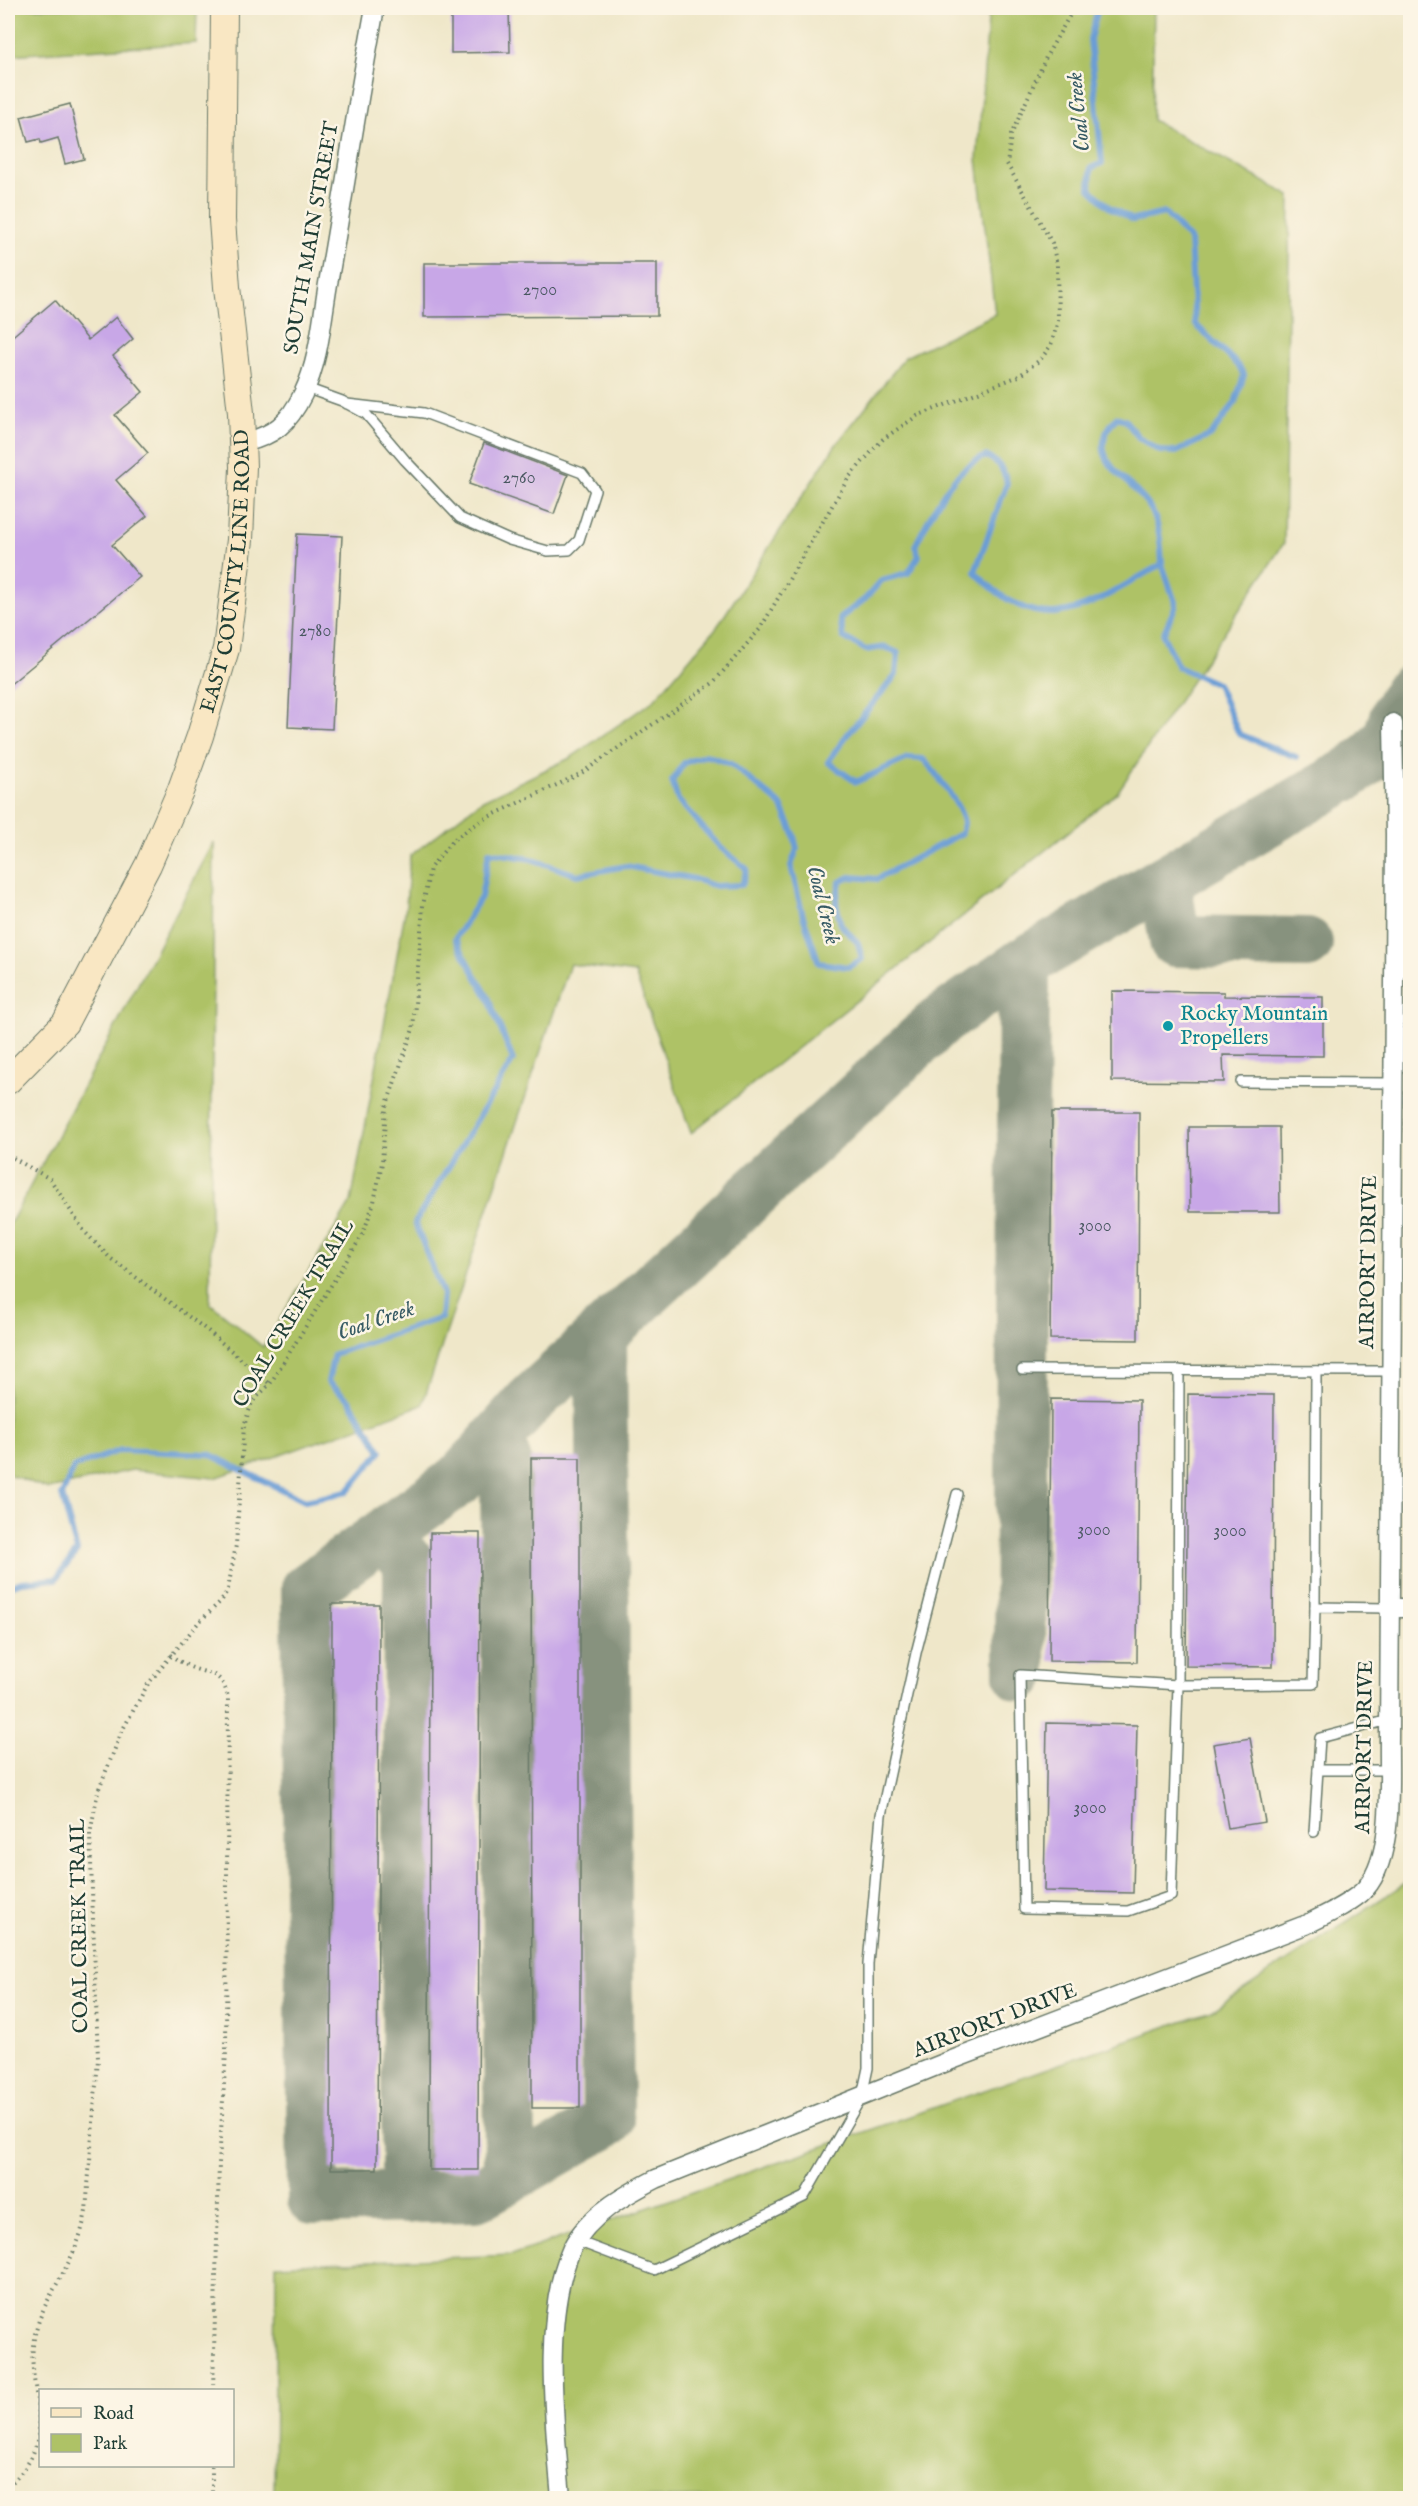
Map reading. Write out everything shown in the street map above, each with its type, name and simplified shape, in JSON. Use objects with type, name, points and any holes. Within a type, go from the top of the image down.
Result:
[{"type":"main road","name":"EAST COUNTY LINE ROAD","points":[[8,1081],[65,1023],[148,864],[185,778],[226,649],[240,540],[242,443],[222,220],[224,8]]},
{"type":"street","name":"SOUTH MAIN STREET","points":[[242,443],[261,439],[274,432],[289,417],[306,388],[313,364],[352,151],[367,42],[375,8]]},
{"type":"street","name":"AIRPORT DRIVE","points":[[561,2499],[554,2361],[555,2324],[561,2286],[573,2248],[602,2212],[633,2190],[862,2096],[1305,1925],[1362,1892],[1380,1861],[1387,1840],[1393,1083],[1402,972],[1395,834],[1394,723]]},
{"type":"street","points":[[1388,1608],[1410,1608]]},
{"type":"lane","points":[[306,388],[366,414],[405,460],[460,518],[509,540],[548,551],[569,550],[579,540],[595,490],[582,473],[424,413],[347,404]]},
{"type":"lane","points":[[1395,834],[1410,821]]},
{"type":"lane","points":[[1241,1082],[1393,1083]]},
{"type":"lane","points":[[1022,1370],[1391,1371]]},
{"type":"lane","points":[[1179,1370],[1178,1685],[1171,1896],[1128,1911],[1024,1910],[1020,1675],[1178,1685],[1313,1684],[1316,1371]]},
{"type":"lane","points":[[577,2241],[654,2270],[804,2197],[862,2096],[868,2068],[868,1964],[881,1815],[903,1710],[957,1494]]},
{"type":"lane","points":[[1315,1607],[1388,1608]]},
{"type":"lane","points":[[1314,1832],[1320,1738],[1389,1720]]},
{"type":"lane","points":[[1318,1770],[1388,1770]]},
{"type":"path","name":"COAL CREEK TRAIL","points":[[8,2486],[16,2479],[31,2455],[39,2429],[39,2405],[32,2354],[33,2341],[46,2305],[73,2254],[81,2233],[89,2189],[98,2059],[90,1834],[98,1791],[122,1731],[148,1684],[198,1623],[222,1600],[228,1589],[236,1545],[244,1426],[252,1402],[270,1384],[363,1234],[374,1202],[382,1163],[386,1107],[413,1029],[423,906],[430,868],[453,840],[482,820],[580,774],[713,683],[760,629],[849,477],[883,439],[917,416],[1019,376],[1046,352],[1051,345],[1058,321],[1057,265],[1052,243],[1007,164],[1011,135],[1047,55],[1074,8]]},
{"type":"path","points":[[8,1155],[50,1179],[84,1231],[110,1258],[208,1331],[270,1384]]},
{"type":"path","points":[[170,1655],[188,1666],[217,1676],[225,1684],[228,1697],[226,2052],[219,2163],[213,2389]]},
{"type":"path","points":[[212,2467],[212,2499]]},
{"type":"green space","points":[[8,8],[197,8],[196,43],[8,55]]},
{"type":"green space","points":[[989,8],[1154,8],[1152,120],[1290,196],[1284,543],[1117,793],[691,1133],[635,973],[570,964],[422,1405],[215,1478],[132,1470],[49,1489],[8,1474],[8,1228],[214,842],[210,1303],[263,1347],[351,1202],[406,907],[410,856],[481,801],[570,758],[653,701],[717,627],[835,446],[905,357],[995,314],[977,159]]},
{"type":"green space","points":[[1410,1880],[1410,2498],[274,2498],[276,2265],[512,2255],[1211,2011]]},
{"type":"building","points":[[451,8],[509,8],[510,52],[451,53]]},
{"type":"building","points":[[70,104],[84,159],[65,164],[58,138],[41,143],[40,139],[28,142],[21,117]]},
{"type":"building","points":[[424,263],[657,263],[657,316],[424,317]]},
{"type":"building","points":[[55,300],[88,340],[116,317],[133,339],[113,356],[143,392],[115,415],[148,453],[116,480],[147,516],[112,545],[140,577],[8,686],[8,340]]},
{"type":"building","points":[[484,443],[568,475],[554,514],[469,484]]},
{"type":"building","points":[[297,534],[342,536],[332,729],[288,727]]},
{"type":"building","name":"Rocky Mountain Propellers","points":[[1112,991],[1224,992],[1224,996],[1323,997],[1323,1056],[1223,1055],[1224,1082],[1112,1081]]},
{"type":"building","points":[[1052,1112],[1139,1112],[1138,1340],[1050,1339]]},
{"type":"building","points":[[1189,1127],[1279,1127],[1280,1212],[1190,1212]]},
{"type":"building","points":[[1188,1394],[1274,1395],[1273,1667],[1186,1666]]},
{"type":"building","points":[[1051,1399],[1139,1400],[1137,1662],[1049,1661]]},
{"type":"building","points":[[531,1458],[580,1458],[580,2108],[532,2108]]},
{"type":"building","points":[[430,1533],[480,1533],[478,2170],[429,2170]]},
{"type":"building","points":[[332,1604],[379,1604],[377,2169],[331,2169]]},
{"type":"building","points":[[1047,1723],[1137,1725],[1133,1893],[1044,1891]]},
{"type":"building","points":[[1250,1738],[1265,1822],[1228,1828],[1213,1744]]},
{"type":"waterway","name":"Coal Creek","points":[[8,1587],[21,1582],[56,1579],[77,1551],[62,1495],[74,1467],[121,1450],[209,1454],[305,1501],[347,1492],[381,1451],[349,1400],[328,1382],[334,1354],[441,1318],[443,1294],[415,1223],[513,1060],[488,997],[455,939],[481,897],[489,852],[531,859],[577,875],[626,866],[694,879],[715,886],[742,885],[747,869],[721,848],[678,800],[672,781],[684,763],[706,755],[731,764],[781,805],[793,832],[797,849],[791,866],[803,916],[819,963],[848,967],[862,959],[858,943],[841,925],[836,903],[840,882],[850,877],[877,879],[962,833],[964,823],[941,780],[923,759],[908,758],[856,782],[828,762],[896,675],[898,653],[885,647],[866,650],[843,637],[840,618],[865,599],[882,580],[908,573],[919,556],[915,546],[943,494],[962,471],[973,462],[986,456],[1000,467],[1007,483],[975,572],[1000,595],[1024,608],[1046,613],[1067,611],[1112,593],[1162,564],[1156,519],[1140,495],[1111,466],[1105,455],[1103,444],[1107,431],[1117,417],[1125,420],[1139,438],[1160,451],[1176,452],[1211,435],[1235,403],[1244,375],[1238,365],[1195,324],[1190,240],[1165,213],[1133,220],[1109,207],[1090,189],[1091,168],[1102,163],[1090,39],[1098,8]]},
{"type":"waterway","points":[[1162,564],[1176,605],[1163,635],[1178,667],[1217,684],[1239,734],[1296,757]]},
{"type":"taxiway","points":[[601,1334],[608,2121],[476,2196],[313,2199],[307,1589],[459,1480],[529,1402],[939,1022],[1024,963],[1348,774],[1372,756],[1388,738],[1397,712],[1410,691]]},
{"type":"taxiway","points":[[1165,881],[1175,941],[1307,943]]},
{"type":"taxiway","points":[[1020,1675],[1024,963]]},
{"type":"taxiway","points":[[496,1439],[506,1461],[510,2177]]},
{"type":"taxiway","points":[[383,1535],[409,1562],[407,2198]]},
{"type":"place","name":"Rocky Mountain Propellers","points":[[1168,1026]]}]
